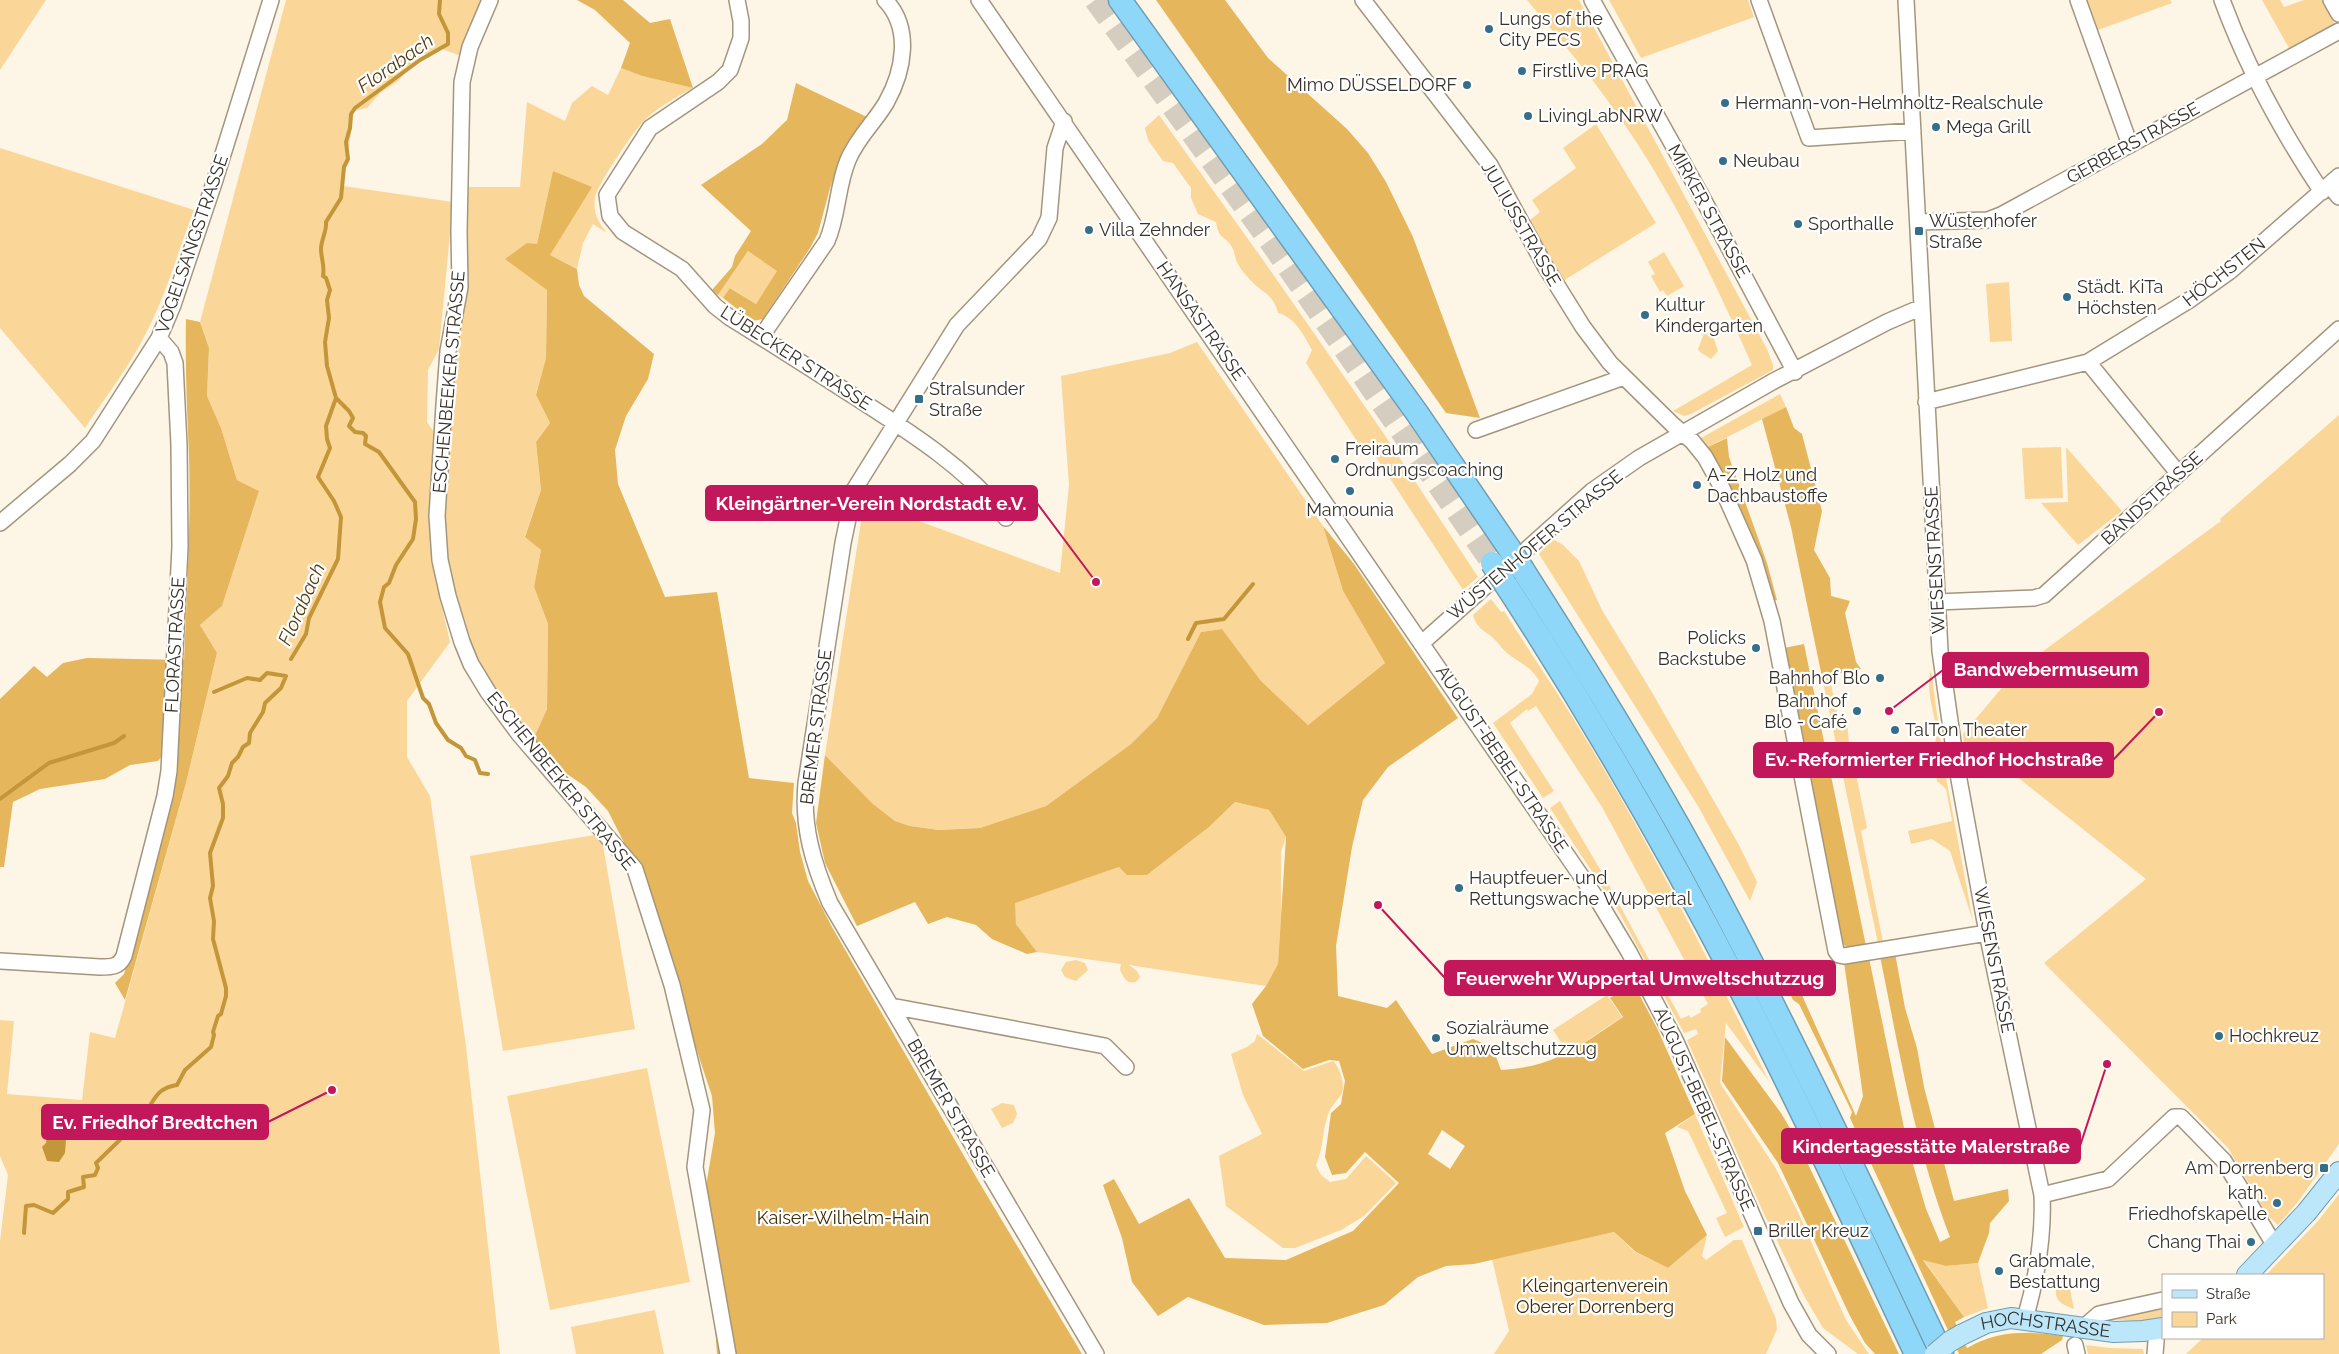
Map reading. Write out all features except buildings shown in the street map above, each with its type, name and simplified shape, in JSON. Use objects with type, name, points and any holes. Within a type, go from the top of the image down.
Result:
[{"type":"highway","points":[[1120,0],[1417,414],[1509,548],[1610,707],[1661,794],[1719,900],[1812,1081],[1942,1354]]},
{"type":"highway","points":[[1492,563],[1590,719],[1684,883],[1779,1067],[1916,1354]]},
{"type":"main road","points":[[2248,1274],[2306,1213],[2339,1172]]},
{"type":"main road","name":"HOCHSTRASSE","points":[[1935,1354],[1961,1335],[1986,1323],[2001,1319],[2025,1319],[2078,1342],[2160,1328]]},
{"type":"street","name":"VOGELSANGSTRASSE","points":[[0,523],[70,464],[93,441],[159,338],[173,305],[214,183],[271,0]]},
{"type":"street","name":"ESCHENBEEKER STRASSE","points":[[490,0],[470,47],[462,82],[459,231],[460,287],[448,351],[437,516],[440,560],[448,596],[470,664],[519,734],[635,869],[672,985],[702,1110],[695,1167],[728,1354]]},
{"type":"street","name":"LÜBECKER STRASSE","points":[[738,0],[741,38],[730,70],[718,82],[650,128],[607,196],[610,216],[623,232],[682,269],[716,306],[895,423]]},
{"type":"street","points":[[761,337],[827,241],[832,229],[839,190],[848,161],[863,133],[885,104],[897,80],[903,52],[900,24],[894,11],[885,0]]},
{"type":"street","name":"HANSASTRASSE","points":[[980,0],[1423,642]]},
{"type":"street","name":"JULIUSSTRASSE","points":[[1363,0],[1490,166],[1560,292],[1610,363],[1692,441],[1705,457],[1721,486],[1741,527],[1765,590],[1783,672],[1836,951],[1839,955],[1851,955],[1896,946],[1987,933]]},
{"type":"street","name":"MIRKER STRASSE","points":[[1592,0],[1702,197],[1795,372]]},
{"type":"street","points":[[1759,0],[1809,138],[1913,131]]},
{"type":"street","name":"WIESENSTRASSE","points":[[1906,0],[1940,651],[1956,763],[1987,933],[2042,1195],[2043,1223],[2041,1250],[2035,1284],[2025,1319]]},
{"type":"street","points":[[2222,0],[2235,34],[2295,151],[2330,184],[2339,197]]},
{"type":"street","points":[[2331,0],[2339,14]]},
{"type":"street","points":[[2080,6],[2130,145]]},
{"type":"street","name":"GERBERSTRASSE","points":[[1918,222],[1988,220],[2001,216],[2339,31]]},
{"type":"street","name":"BREMER STRASSE","points":[[1064,121],[1055,148],[1049,218],[1039,239],[957,325],[858,479],[850,501],[806,783],[805,807],[806,833],[816,870],[826,894],[1096,1354]]},
{"type":"street","name":"HÖCHSTEN","points":[[1926,402],[2088,362],[2192,299],[2229,272],[2330,184]]},
{"type":"street","name":"WÜSTENHOFER STRASSE","points":[[1423,642],[1592,491],[1638,458],[1772,382],[1795,372],[1887,322],[1922,308]]},
{"type":"street","points":[[1887,322],[1923,327]]},
{"type":"street","name":"BANDSTRASSE","points":[[1937,602],[2034,598],[2044,595],[2339,329]]},
{"type":"street","name":"FLORASTRASSE","points":[[0,961],[114,967],[122,960],[165,796],[170,751],[180,547],[179,445],[174,363],[171,352],[159,338]]},
{"type":"street","points":[[2088,362],[2178,473]]},
{"type":"street","points":[[1476,430],[1624,377]]},
{"type":"street","points":[[895,423],[951,464],[993,502],[1006,518]]},
{"type":"street","name":"AUGUST-BEBEL-STRASSE","points":[[1423,642],[1599,902],[1629,952],[1676,1042],[1812,1349],[1828,1354]]},
{"type":"street","points":[[891,1006],[1105,1046],[1126,1066]]},
{"type":"street","points":[[2042,1195],[2108,1179],[2174,1117],[2181,1117],[2224,1161],[2275,1246]]},
{"type":"street","points":[[2078,1342],[2099,1314],[2162,1300]]},
{"type":"street","points":[[2155,1354],[2160,1328]]},
{"type":"green space","points":[[0,0],[46,0],[0,70]]},
{"type":"green space","points":[[286,0],[482,0],[461,56],[442,49],[421,55],[398,81],[380,93],[367,108],[354,111],[343,186],[453,202],[439,349],[428,370],[427,422],[436,435],[431,560],[450,642],[407,701],[407,757],[430,796],[466,1046],[500,1354],[0,1354],[0,1241],[8,1175],[0,1156],[0,1020],[14,1021],[7,1094],[82,1100],[90,1032],[115,1038],[186,783],[217,653],[200,625],[222,606],[259,491],[237,480],[221,428],[207,396],[209,348],[200,322]]},
{"type":"green space","points":[[577,0],[623,0],[650,23],[670,19],[693,88],[642,76],[621,68],[630,43],[595,10]]},
{"type":"green space","points":[[1156,0],[1225,0],[1268,58],[1347,129],[1368,153],[1386,182],[1413,237],[1480,418],[1446,413]]},
{"type":"green space","points":[[1527,0],[1579,0],[1767,349],[1773,370],[1691,414],[1684,416],[1673,411],[1752,365],[1690,234],[1655,171],[1605,97]]},
{"type":"green space","points":[[1609,0],[1748,0],[1754,17],[1641,58]]},
{"type":"green space","points":[[2087,0],[2170,0],[2172,3],[2098,30]]},
{"type":"green space","points":[[2262,0],[2280,0],[2284,7],[2304,0],[2322,0],[2335,24],[2289,48]]},
{"type":"green space","points":[[621,68],[642,76],[693,88],[647,118],[637,128],[616,160],[595,198],[597,217],[607,233],[593,224],[583,243],[577,269],[550,255],[553,172],[537,244],[547,290],[546,358],[536,395],[550,423],[536,442],[541,490],[525,536],[541,550],[534,587],[548,624],[547,709],[532,742],[492,689],[472,652],[464,633],[452,592],[445,550],[441,509],[467,187],[520,187],[527,102],[565,121],[572,103],[592,86],[608,95]]},
{"type":"green space","points":[[796,83],[867,117],[845,146],[830,188],[818,233],[810,248],[763,319],[753,321],[723,298],[730,288],[756,304],[777,271],[748,251],[718,295],[712,290],[732,267],[735,256],[751,231],[701,185],[762,144],[787,120]]},
{"type":"green space","points":[[1159,115],[1382,431],[1478,577],[1463,590],[1372,451],[1366,455],[1306,363],[1312,350],[1302,333],[1289,318],[1278,313],[1269,296],[1242,271],[1232,247],[1220,235],[1216,222],[1198,214],[1191,198],[1191,188],[1173,163],[1163,161],[1148,140],[1145,128]]},
{"type":"green space","points":[[1596,124],[1656,223],[1563,281],[1530,220],[1540,212],[1532,200],[1576,168],[1563,148]]},
{"type":"green space","points":[[0,148],[194,210],[166,287],[147,331],[125,369],[85,428],[0,328]]},
{"type":"green space","name":"Kaiser-Wilhelm-Hain","points":[[553,171],[592,187],[550,255],[577,269],[579,285],[584,296],[654,354],[648,379],[626,416],[615,450],[618,484],[665,597],[717,592],[749,778],[794,783],[792,813],[796,823],[800,852],[808,881],[832,927],[979,1182],[1082,1354],[717,1354],[705,1192],[715,1133],[712,1096],[684,1012],[648,934],[639,872],[608,811],[586,787],[551,763],[532,742],[547,709],[548,624],[534,587],[541,550],[525,537],[541,490],[536,442],[550,423],[536,395],[546,358],[547,290],[505,259],[527,243],[537,244]]},
{"type":"green space","points":[[748,251],[778,271],[756,304],[731,288],[723,298],[718,295]]},
{"type":"green space","points":[[1664,252],[1684,286],[1667,296],[1663,290],[1660,292],[1651,276],[1655,274],[1648,262]]},
{"type":"green space","points":[[2009,282],[2012,341],[1990,342],[1986,284]]},
{"type":"green space","points":[[186,319],[200,322],[209,348],[207,396],[221,428],[237,480],[259,491],[222,606],[200,625],[217,653],[186,783],[125,1000],[115,983],[124,974],[172,799],[179,736],[158,761],[130,765],[105,779],[40,789],[13,802],[4,867],[0,867],[0,699],[34,666],[47,677],[63,663],[87,658],[184,660],[189,507]]},
{"type":"green space","points":[[1705,331],[1713,336],[1718,351],[1711,359],[1698,349]]},
{"type":"green space","points":[[1197,342],[1323,526],[1343,591],[1385,663],[1308,725],[1261,681],[1222,629],[1201,632],[1157,718],[1131,744],[1046,806],[980,828],[939,830],[910,826],[895,821],[873,804],[825,755],[862,515],[889,510],[1060,573],[1069,485],[1061,376],[1170,353]]},
{"type":"green space","points":[[1780,394],[1786,407],[1706,448],[1701,438]]},
{"type":"green space","points":[[1786,407],[1794,428],[1802,434],[1822,511],[1814,550],[1830,578],[1831,596],[1850,601],[1845,613],[1856,662],[1861,669],[1822,677],[1791,527],[1762,419]]},
{"type":"green space","points":[[2339,415],[2339,1144],[2297,1203],[2278,1225],[2268,1216],[2228,1148],[2044,963],[2146,879],[1973,742],[1964,743],[1963,734],[2016,671],[2221,521],[2220,519]]},
{"type":"green space","points":[[1727,438],[1729,457],[1767,563],[1777,600],[1772,601],[1706,448]]},
{"type":"green space","points":[[2061,447],[2063,498],[2025,499],[2022,448]]},
{"type":"green space","points":[[2066,447],[2122,511],[2078,545],[2041,503],[2068,502]]},
{"type":"green space","points":[[1323,526],[1354,564],[1458,718],[1388,767],[1363,800],[1352,847],[1336,946],[1338,996],[1387,1008],[1396,1000],[1432,1054],[1473,1039],[1485,1044],[1492,1050],[1501,1070],[1537,1065],[1552,1060],[1593,1037],[1623,1017],[1610,998],[1633,983],[1657,1028],[1695,1114],[1665,1133],[1685,1191],[1707,1235],[1668,1268],[1636,1252],[1614,1232],[1474,1264],[1446,1266],[1418,1277],[1384,1305],[1327,1323],[1264,1325],[1188,1297],[1158,1316],[1132,1282],[1122,1238],[1103,1185],[1114,1179],[1139,1224],[1189,1198],[1225,1258],[1286,1260],[1353,1231],[1399,1183],[1365,1152],[1346,1173],[1332,1175],[1325,1157],[1331,1113],[1341,1104],[1345,1081],[1339,1061],[1329,1060],[1303,1069],[1263,1036],[1252,1004],[1266,986],[1278,964],[1286,837],[1269,810],[1235,802],[1209,827],[1147,875],[1127,875],[1119,867],[1015,903],[1016,924],[1037,952],[1027,954],[992,939],[976,925],[947,917],[928,924],[915,902],[857,926],[825,863],[816,823],[825,755],[873,804],[895,821],[910,826],[939,830],[980,828],[1046,806],[1131,744],[1157,718],[1201,632],[1222,629],[1261,681],[1308,725],[1385,663],[1343,591]],"holes":[[[1442,1130],[1465,1146],[1450,1169],[1428,1154]]]},
{"type":"green space","points":[[1553,539],[1563,545],[1579,561],[1602,610],[1653,694],[1739,845],[1757,882],[1750,901],[1698,806],[1539,554]]},
{"type":"green space","points":[[1491,599],[1501,612],[1504,611],[1571,714],[1616,789],[1684,913],[1748,1039],[1769,1081],[1726,1023],[1720,1083],[1775,1167],[1798,1212],[1846,1320],[1869,1354],[1858,1354],[1823,1328],[1803,1294],[1764,1214],[1687,1040],[1698,1034],[1696,1029],[1684,1033],[1620,914],[1550,808],[1560,801],[1604,876],[1681,1019],[1689,1015],[1691,1018],[1701,1012],[1700,1009],[1708,1004],[1602,807],[1536,706],[1528,711],[1527,709],[1510,723],[1554,791],[1543,798],[1493,723],[1532,694],[1539,681],[1529,668],[1507,653],[1477,623],[1473,615]]},
{"type":"green space","points":[[1804,644],[1866,946],[1849,949],[1842,943],[1784,648]]},
{"type":"green space","points":[[1931,670],[1943,758],[1934,756],[1936,728],[1929,687]]},
{"type":"green space","points":[[1829,675],[1839,722],[1847,721],[1850,755],[1852,755],[1853,763],[1848,765],[1850,775],[1856,774],[1867,828],[1861,831],[1883,942],[1878,943],[1822,677]]},
{"type":"green space","points":[[1945,772],[1973,921],[1950,851],[1932,839],[1911,844],[1908,831],[1952,821],[1946,789],[1937,781],[1936,775]]},
{"type":"green space","points":[[1235,802],[1269,810],[1286,837],[1281,852],[1281,917],[1278,965],[1266,986],[1129,965],[1137,971],[1140,977],[1136,982],[1130,982],[1124,978],[1120,970],[1121,964],[1037,952],[1016,924],[1014,903],[1119,867],[1147,875],[1209,827]]},
{"type":"green space","points":[[601,834],[635,1029],[503,1051],[470,856]]},
{"type":"green space","points":[[1895,953],[1905,1008],[1917,1048],[1924,1087],[1954,1201],[2008,1189],[2009,1201],[1990,1223],[1989,1233],[1978,1263],[1946,1266],[1923,1260],[1964,1317],[1955,1322],[1967,1348],[1991,1338],[2014,1333],[2063,1336],[2062,1340],[2041,1354],[1959,1354],[1850,1118],[1852,1112],[1799,1004],[1793,1000],[1788,989],[1790,988],[1794,992],[1801,993],[1856,1116],[1863,1096],[1844,962],[1869,958],[1908,1147],[1926,1209],[1940,1242],[1950,1237],[1917,1133],[1880,956]]},
{"type":"green space","points":[[1076,960],[1085,963],[1088,970],[1076,981],[1065,977],[1061,970],[1066,962]]},
{"type":"green space","points":[[1607,995],[1622,1017],[1568,1053],[1553,1030]]},
{"type":"green space","points":[[1257,1034],[1304,1071],[1333,1061],[1339,1070],[1343,1089],[1341,1095],[1330,1109],[1327,1118],[1316,1165],[1321,1175],[1330,1182],[1346,1179],[1366,1156],[1396,1183],[1364,1216],[1341,1230],[1295,1248],[1283,1248],[1226,1206],[1219,1156],[1262,1134],[1243,1095],[1231,1054],[1255,1041]]},
{"type":"green space","points":[[1725,1037],[1781,1113],[1794,1135],[1899,1354],[1875,1354],[1865,1343],[1850,1316],[1778,1163],[1722,1081]]},
{"type":"green space","points":[[647,1068],[690,1282],[550,1310],[507,1096]]},
{"type":"green space","points":[[1002,1103],[1014,1105],[1017,1114],[1013,1123],[1002,1128],[991,1109]]},
{"type":"green space","points":[[1695,1114],[1744,1227],[1725,1237],[1716,1218],[1727,1213],[1688,1131],[1677,1127]]},
{"type":"green space","points":[[2339,1194],[2339,1354],[2186,1354],[2202,1339],[2324,1339],[2324,1274],[2267,1274],[2318,1221]]},
{"type":"green space","name":"Kleingartenverein Oberer Dorrenberg","points":[[1614,1232],[1635,1252],[1668,1268],[1707,1235],[1702,1256],[1706,1260],[1734,1240],[1742,1240],[1776,1319],[1777,1329],[1766,1354],[1494,1354],[1509,1331],[1492,1259]]},
{"type":"green space","points":[[1923,1259],[1946,1266],[1978,1263],[1988,1308],[1964,1317]]},
{"type":"green space","points":[[2067,1274],[2074,1309],[2059,1301],[2056,1294],[2057,1276]]},
{"type":"green space","points":[[2162,1308],[2162,1317],[2138,1321],[2105,1319],[2106,1317],[2121,1317]]},
{"type":"green space","points":[[655,1310],[664,1354],[576,1354],[571,1327]]},
{"type":"green space","points":[[2086,1345],[2143,1349],[2144,1354],[2088,1354]]},
{"type":"shaded area","points":[[52,1133],[66,1140],[65,1153],[59,1162],[47,1161],[42,1147],[46,1143],[47,1135]]},
{"type":"waterway","name":"Florabach","points":[[291,659],[306,634],[309,618],[338,559],[341,517],[334,501],[318,477],[330,448],[326,426],[336,398],[327,366],[325,342],[329,318],[327,300],[330,290],[326,278],[323,276],[324,269],[321,249],[326,222],[341,198],[344,167],[348,159],[346,142],[351,114],[355,108],[420,60],[448,44],[448,33],[439,14],[440,0]]},
{"type":"waterway","points":[[336,398],[353,418],[349,426],[355,432],[363,433],[366,436],[365,444],[379,452],[415,502],[416,519],[413,539],[396,565],[389,583],[384,587],[380,602],[385,628],[408,654],[423,698],[429,704],[436,723],[448,740],[461,748],[466,756],[475,760],[480,773],[488,774]]},
{"type":"waterway","points":[[1188,639],[1196,623],[1224,619],[1253,584]]},
{"type":"waterway","points":[[24,1233],[26,1206],[34,1205],[53,1213],[68,1199],[68,1192],[84,1187],[83,1177],[95,1175],[98,1168],[96,1163],[128,1132],[135,1130],[143,1122],[142,1116],[156,1096],[164,1089],[177,1085],[185,1070],[211,1047],[213,1032],[226,996],[226,988],[213,939],[214,921],[210,898],[213,886],[210,853],[223,818],[223,804],[219,788],[228,776],[232,763],[238,757],[243,747],[249,743],[250,733],[263,712],[265,703],[281,688],[286,676],[267,673],[260,680],[247,678],[214,692]]},
{"type":"waterway","points":[[0,799],[49,763],[114,743],[124,736]]},
{"type":"tunnel","points":[[1095,0],[1273,246],[1492,563]]},
{"type":"place","name":"Lungs of the City PECS","points":[[1489,29]]},
{"type":"place","name":"Firstlive PRAG","points":[[1522,71]]},
{"type":"place","name":"Mimo DÜSSELDORF","points":[[1467,85]]},
{"type":"place","name":"Hermann-von-Helmholtz-Realschule","points":[[1725,103]]},
{"type":"place","name":"LivingLabNRW","points":[[1528,116]]},
{"type":"place","name":"Mega Grill","points":[[1936,127]]},
{"type":"place","name":"Neubau","points":[[1723,161]]},
{"type":"place","name":"Sporthalle","points":[[1798,224]]},
{"type":"place","name":"Villa Zehnder","points":[[1089,230]]},
{"type":"place","name":"Wüstenhofer Straße","points":[[1919,231]]},
{"type":"place","name":"Städt. KiTa Höchsten","points":[[2067,297]]},
{"type":"place","name":"Kultur Kindergarten","points":[[1645,315]]},
{"type":"place","name":"Stralsunder Straße","points":[[919,399]]},
{"type":"place","name":"Freiraum Ordnungscoaching","points":[[1335,459]]},
{"type":"place","name":"A-Z Holz und Dachbaustoffe","points":[[1697,485]]},
{"type":"place","name":"Mamounia","points":[[1350,491]]},
{"type":"place","name":"Kleingärtner-Verein Nordstadt e.V.","points":[[1096,582]]},
{"type":"place","name":"Policks Backstube","points":[[1756,648]]},
{"type":"place","name":"Bahnhof Blo","points":[[1880,678]]},
{"type":"place","name":"Bahnhof Blo - Café","points":[[1857,711]]},
{"type":"place","name":"Bandwebermuseum","points":[[1889,711]]},
{"type":"place","name":"Ev.-Reformierter Friedhof Hochstraße","points":[[2159,712]]},
{"type":"place","name":"TalTon Theater","points":[[1895,730]]},
{"type":"place","name":"Hauptfeuer- und Rettungswache Wuppertal","points":[[1459,888]]},
{"type":"place","name":"Feuerwehr Wuppertal Umweltschutzzug","points":[[1378,905]]},
{"type":"place","name":"Hochkreuz","points":[[2219,1036]]},
{"type":"place","name":"Sozialräume Umweltschutzzug","points":[[1436,1038]]},
{"type":"place","name":"Kindertagesstätte Malerstraße","points":[[2107,1064]]},
{"type":"place","name":"Ev. Friedhof Bredtchen","points":[[332,1090]]},
{"type":"place","name":"Am Dorrenberg","points":[[2324,1168]]},
{"type":"place","name":"kath. Friedhofskapelle","points":[[2277,1203]]},
{"type":"place","name":"Briller Kreuz","points":[[1758,1231]]},
{"type":"place","name":"Chang Thai","points":[[2251,1242]]},
{"type":"place","name":"Grabmale, Bestattung","points":[[1999,1271]]}]
